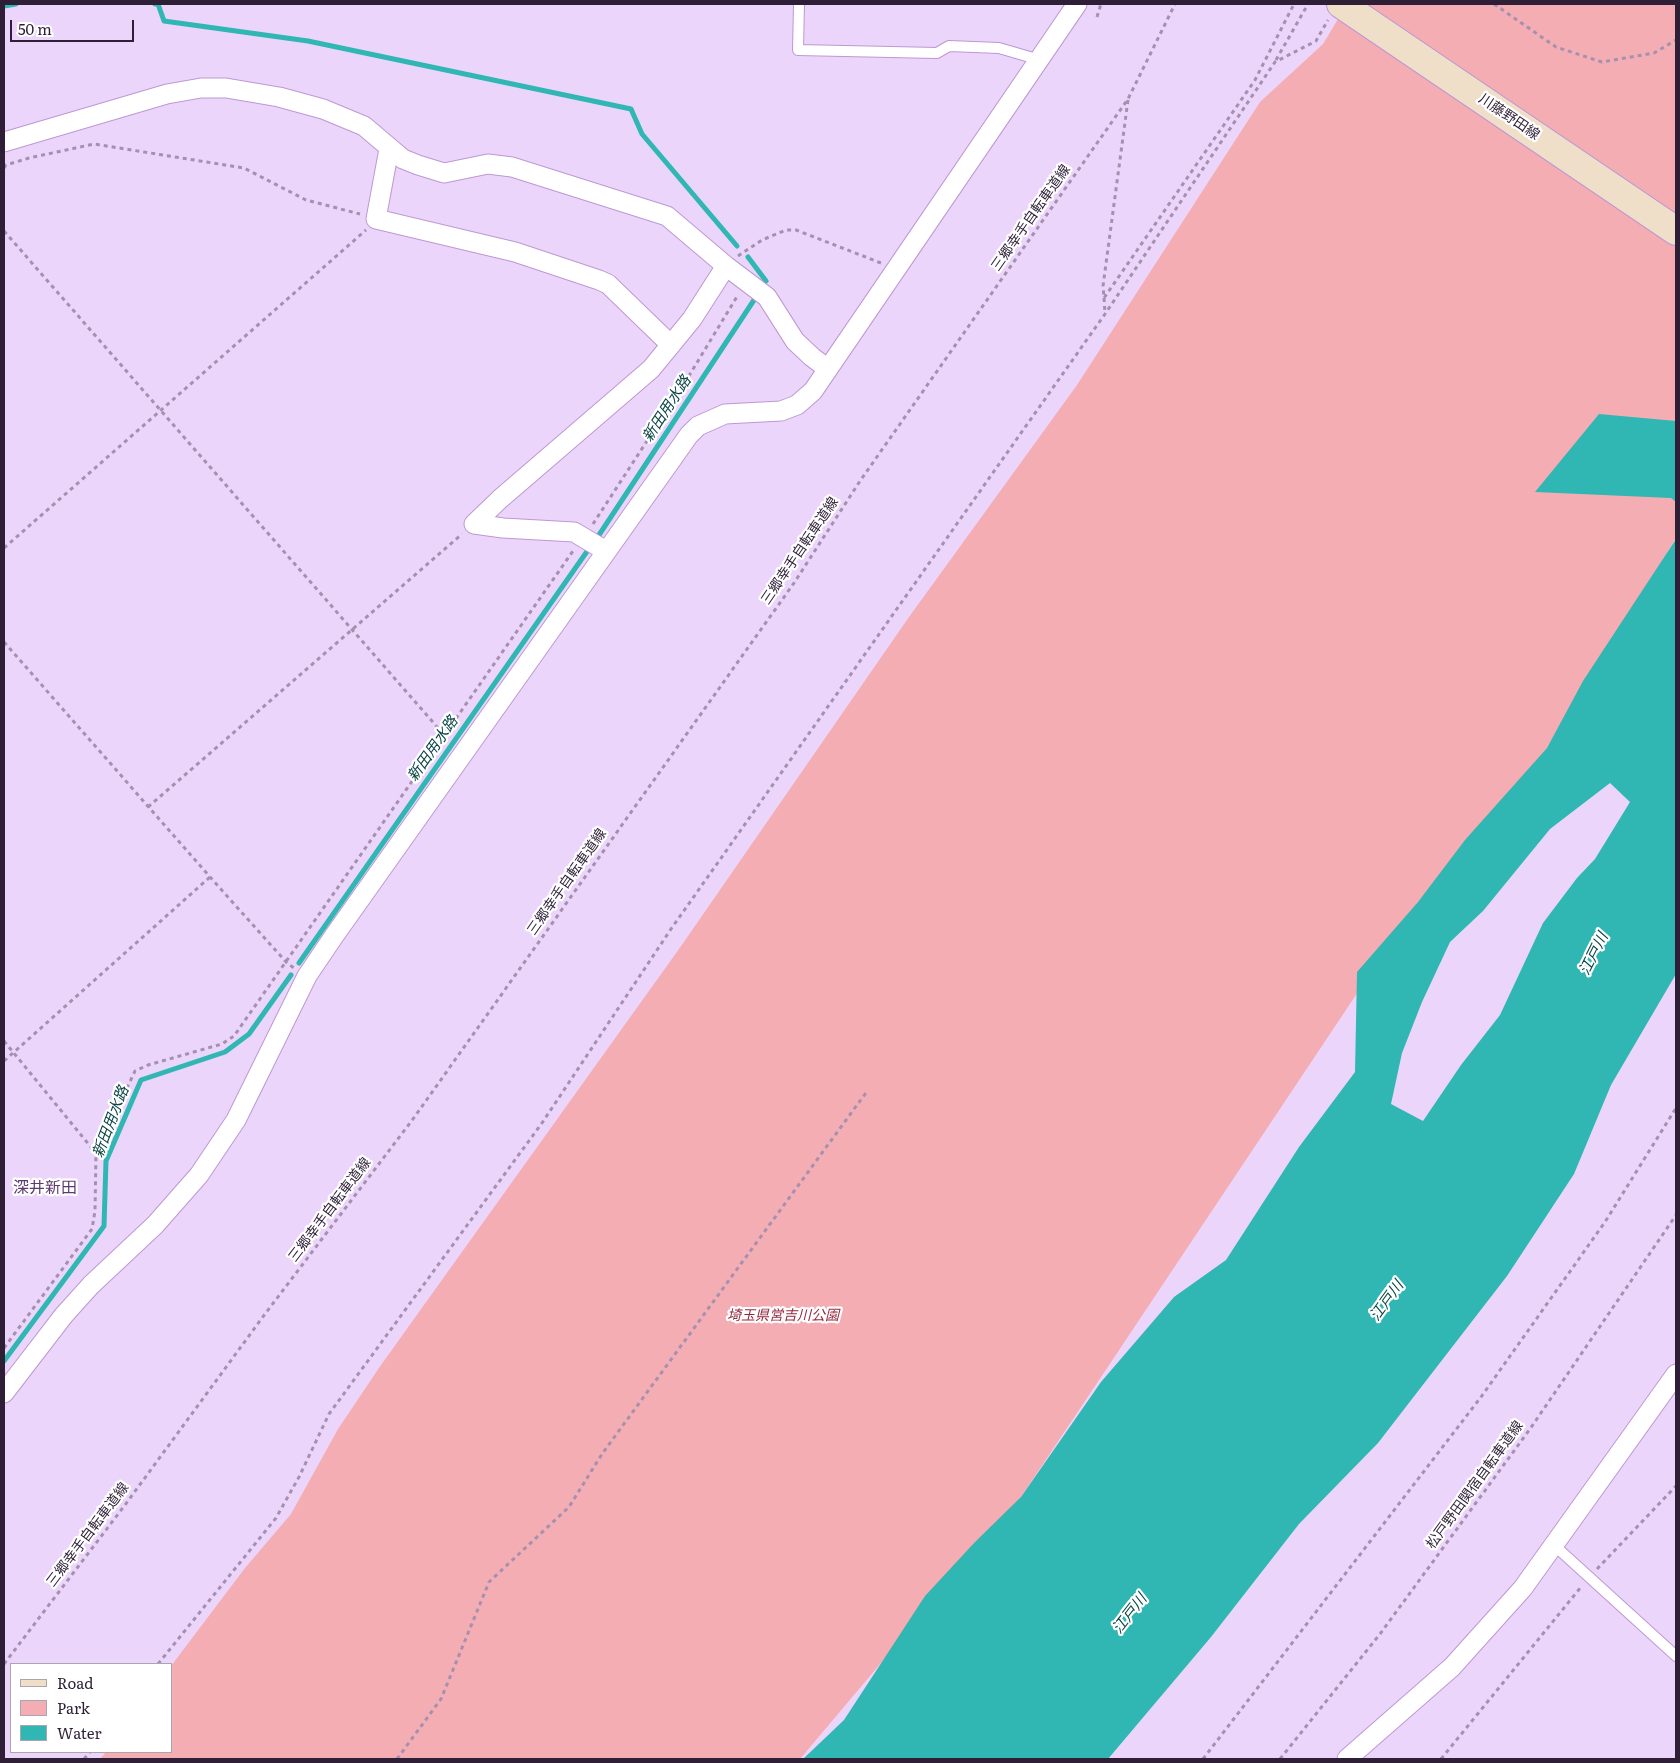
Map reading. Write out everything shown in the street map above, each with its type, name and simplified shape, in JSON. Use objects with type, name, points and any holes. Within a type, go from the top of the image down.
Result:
[{"type":"main road","name":"川藤野田線","points":[[1335,11],[1676,231]]},
{"type":"street","points":[[4,1393],[80,1297],[155,1225],[199,1175],[236,1120],[308,976],[361,897],[688,436],[698,426],[725,414],[770,413],[797,405],[813,391],[1077,4]]},
{"type":"street","points":[[4,142],[167,94],[209,88],[226,88],[279,97],[323,109],[364,126],[403,160],[444,173],[488,164],[512,167],[657,211],[682,227],[726,266],[767,297],[795,341],[828,369]]},
{"type":"street","points":[[389,149],[376,219],[515,252],[599,280],[608,284],[671,345]]},
{"type":"street","points":[[474,524],[500,499],[651,368],[692,319],[726,266]]},
{"type":"street","points":[[474,524],[503,528],[574,532],[584,536],[606,551]]},
{"type":"street","points":[[1347,1759],[1452,1667],[1523,1588],[1555,1546],[1676,1374]]},
{"type":"lane","points":[[799,4],[798,50],[937,53],[949,46],[999,48],[1040,60]]},
{"type":"lane","points":[[1555,1546],[1591,1576],[1676,1656]]},
{"type":"path","points":[[1097,17],[1101,4]]},
{"type":"path","name":"三郷幸手自転車道線","points":[[4,1664],[125,1505],[265,1314],[413,1120],[794,582],[860,482],[1128,99],[1175,4]]},
{"type":"path","points":[[1104,298],[1255,80],[1294,4]]},
{"type":"path","points":[[159,1663],[276,1518],[299,1477],[329,1414],[542,1123],[671,929],[1105,314],[1275,62],[1308,4]]},
{"type":"path","points":[[1494,4],[1556,47],[1602,62],[1654,53],[1676,40]]},
{"type":"path","points":[[1275,62],[1316,41],[1335,11]]},
{"type":"path","name":"三郷幸手自転車道線","points":[[1105,314],[1103,286],[1128,99]]},
{"type":"path","points":[[4,168],[6,165],[29,158],[94,144],[244,168],[306,200],[376,219],[362,235],[4,548]]},
{"type":"path","points":[[726,266],[740,254],[762,240],[786,230],[796,230],[895,269]]},
{"type":"path","points":[[4,231],[445,736]]},
{"type":"path","points":[[4,1348],[92,1229],[95,1211],[96,1153],[136,1071],[148,1065],[222,1044],[234,1036],[287,963],[584,536],[684,384],[746,281]]},
{"type":"path","points":[[148,807],[474,524]]},
{"type":"path","points":[[4,642],[287,963],[308,976]]},
{"type":"path","points":[[4,1061],[210,877]]},
{"type":"path","points":[[4,1041],[96,1153]]},
{"type":"path","points":[[397,1759],[441,1699],[489,1582],[568,1507],[602,1454],[868,1090]]},
{"type":"path","points":[[1203,1759],[1481,1397],[1604,1222],[1676,1108]]},
{"type":"path","name":"松戸野田関宿自転車道線","points":[[1280,1759],[1380,1634],[1530,1429],[1676,1215]]},
{"type":"path","points":[[1441,1759],[1591,1576],[1676,1486]]},
{"type":"green space","name":"埼玉県営吉川公園","points":[[1347,4],[1676,4],[1676,538],[1547,748],[1418,902],[1021,1497],[800,1759],[100,1759],[105,1753],[172,1753],[172,1665],[245,1568],[291,1514],[338,1429],[381,1365],[679,949],[909,617],[1077,385],[1260,102],[1323,44]]},
{"type":"water","points":[[1599,414],[1676,421],[1676,502],[1671,498],[1535,492]]},
{"type":"water","name":"江戸川","points":[[1676,539],[1676,974],[1611,1085],[1574,1174],[1507,1276],[1378,1443],[1299,1524],[1211,1637],[1108,1759],[803,1759],[844,1720],[925,1596],[975,1542],[1021,1497],[1101,1382],[1174,1297],[1226,1260],[1299,1147],[1355,1072],[1357,972],[1418,902],[1465,840],[1547,748],[1583,681]],"holes":[[[1610,783],[1630,802],[1595,859],[1577,878],[1543,923],[1500,1015],[1461,1065],[1423,1121],[1391,1104],[1402,1053],[1422,1002],[1450,942],[1483,911],[1550,829]]]},
{"type":"waterway","points":[[4,6],[16,4]]},
{"type":"waterway","points":[[155,4],[158,4],[164,21],[308,41],[631,109],[642,134],[737,246]]},
{"type":"waterway","points":[[748,257],[766,281]]},
{"type":"waterway","name":"新田用水路","points":[[599,535],[756,297]]},
{"type":"waterway","name":"新田用水路","points":[[299,963],[588,550]]},
{"type":"waterway","name":"新田用水路","points":[[4,1361],[104,1226],[106,1161],[141,1080],[225,1052],[249,1034],[291,975]]},
{"type":"district","name":"深井新田","points":[[45,1188]]}]
